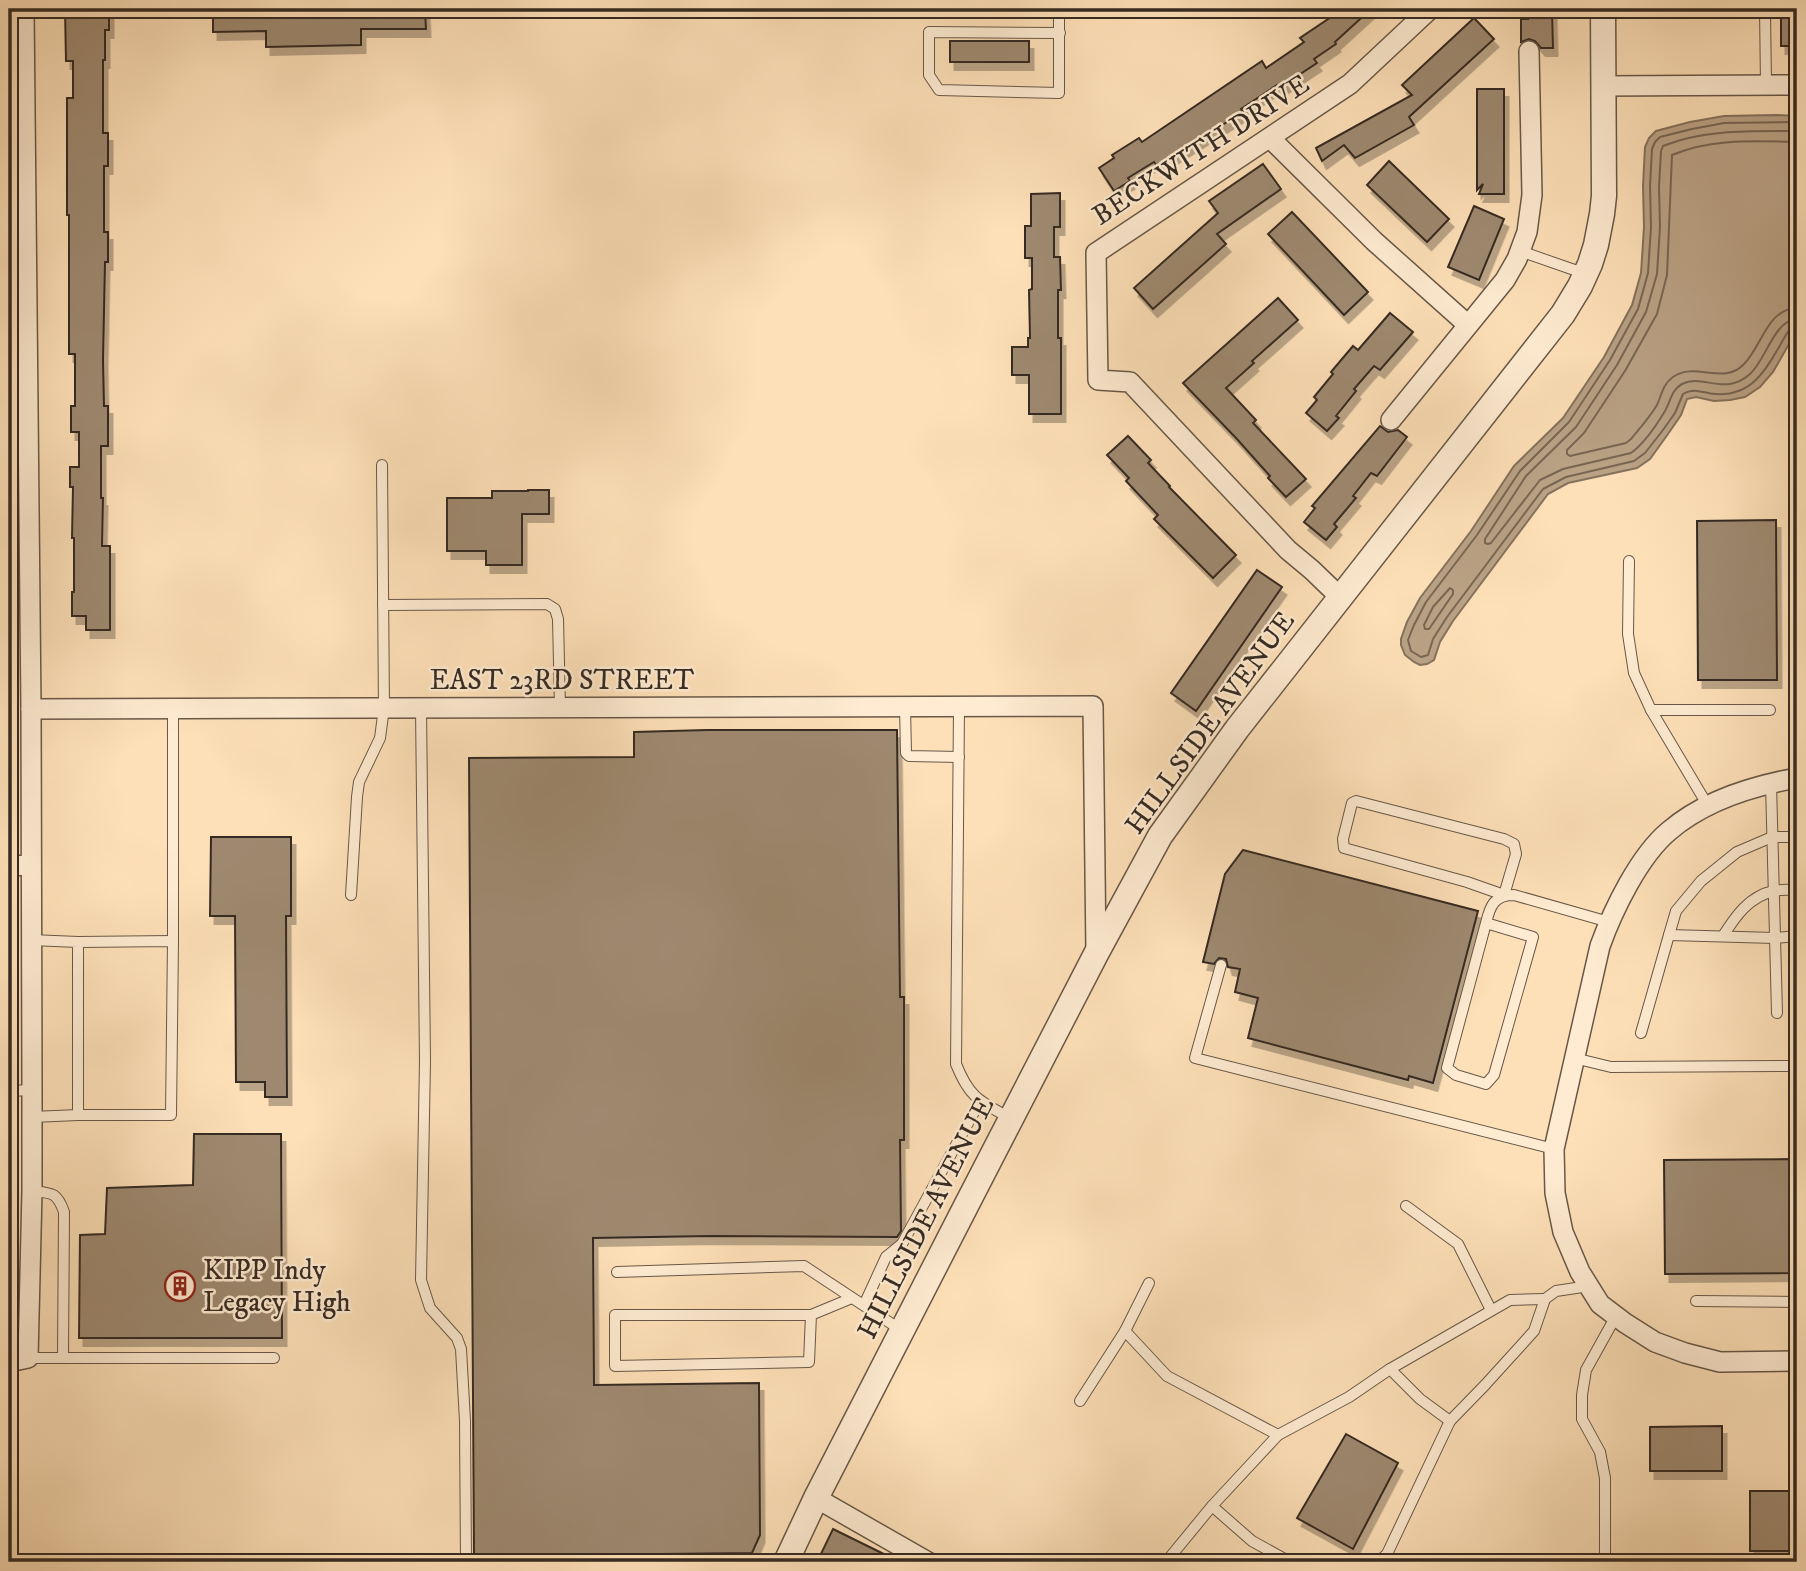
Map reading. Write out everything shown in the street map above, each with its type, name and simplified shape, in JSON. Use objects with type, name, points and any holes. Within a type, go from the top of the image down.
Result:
[{"type":"street","points":[[18,1360],[32,1191],[31,709],[18,312],[24,9]]},
{"type":"street","name":"BECKWITH DRIVE","points":[[1341,598],[1288,550],[1130,382],[1098,380],[1096,253],[1350,85],[1430,9]]},
{"type":"street","name":"HILLSIDE AVENUE","points":[[786,1562],[816,1498],[1096,954],[1142,867],[1172,818],[1228,740],[1563,314],[1586,274],[1596,244],[1603,204],[1603,9]]},
{"type":"street","points":[[1391,420],[1504,280],[1520,251],[1528,228],[1532,195],[1529,51]]},
{"type":"street","points":[[1603,86],[1797,85]]},
{"type":"street","points":[[1270,138],[1374,241],[1468,325]]},
{"type":"street","name":"EAST 23RD STREET","points":[[31,709],[1093,706],[1096,954]]},
{"type":"street","points":[[1797,778],[1735,794],[1697,811],[1667,832],[1641,864],[1609,922],[1600,947],[1554,1149],[1555,1194],[1563,1232],[1580,1272],[1600,1304],[1655,1342],[1685,1353],[1720,1362],[1797,1361]]},
{"type":"street","points":[[9,866],[31,865]]},
{"type":"street","points":[[816,1498],[928,1562]]},
{"type":"lane","points":[[1059,9],[1059,33],[1059,93],[939,90],[929,75],[929,32],[1059,33]]},
{"type":"lane","points":[[1765,9],[1766,85]]},
{"type":"lane","points":[[1520,251],[1586,274]]},
{"type":"lane","points":[[351,895],[359,782],[380,738],[384,708],[382,465]]},
{"type":"lane","points":[[1629,561],[1628,634],[1634,673],[1651,710],[1708,806]]},
{"type":"lane","points":[[383,605],[547,604],[555,609],[558,619],[560,708]]},
{"type":"lane","points":[[905,707],[906,752],[909,756],[959,757]]},
{"type":"lane","points":[[959,707],[956,1063],[964,1083],[974,1097],[1011,1118]]},
{"type":"lane","points":[[32,1117],[171,1115],[173,708]]},
{"type":"lane","points":[[421,708],[425,1061],[421,1280],[430,1308],[457,1338],[461,1349],[465,1421],[466,1562]]},
{"type":"lane","points":[[1651,710],[1770,710]]},
{"type":"lane","points":[[1771,783],[1777,1013]]},
{"type":"lane","points":[[1486,923],[1533,937],[1494,1075],[1486,1084],[1456,1075],[1447,1068],[1486,923],[1491,905],[1504,895],[1516,854],[1514,844],[1504,839],[1362,802],[1352,803],[1343,839],[1344,848],[1504,895],[1514,895],[1609,922]]},
{"type":"lane","points":[[1641,1033],[1676,912],[1701,881],[1737,852],[1772,837],[1797,836]]},
{"type":"lane","points":[[1723,936],[1737,915],[1754,899],[1774,891],[1797,890]]},
{"type":"lane","points":[[1669,935],[1775,938],[1797,936]]},
{"type":"lane","points":[[31,940],[78,943],[173,941]]},
{"type":"lane","points":[[78,943],[78,1115]]},
{"type":"lane","points":[[1221,965],[1195,1058],[1554,1149]]},
{"type":"lane","points":[[1574,1058],[1611,1067],[1797,1066]]},
{"type":"lane","points":[[9,1091],[32,1090]]},
{"type":"lane","points":[[864,1305],[886,1258],[902,1244],[980,1101]]},
{"type":"lane","points":[[32,1191],[51,1193],[60,1200],[64,1212],[63,1357]]},
{"type":"lane","points":[[1406,1206],[1458,1244],[1491,1310]]},
{"type":"lane","points":[[617,1272],[804,1266],[902,1331]]},
{"type":"lane","points":[[1080,1401],[1125,1331],[1149,1283]]},
{"type":"lane","points":[[1166,1562],[1212,1506],[1278,1435],[1349,1397],[1390,1369],[1510,1300],[1545,1299],[1556,1291],[1589,1286]]},
{"type":"lane","points":[[811,1315],[809,1362],[615,1366],[615,1315],[811,1315],[852,1298]]},
{"type":"lane","points":[[1378,1562],[1387,1554],[1450,1421],[1534,1331],[1545,1299]]},
{"type":"lane","points":[[1696,1301],[1797,1301]]},
{"type":"lane","points":[[1605,1562],[1605,1478],[1600,1452],[1581,1419],[1582,1395],[1586,1370],[1616,1316]]},
{"type":"lane","points":[[1125,1331],[1167,1376],[1278,1435]]},
{"type":"lane","points":[[18,1360],[63,1357],[274,1358]]},
{"type":"lane","points":[[1390,1369],[1420,1399],[1450,1421]]},
{"type":"lane","points":[[1212,1506],[1252,1541],[1290,1562]]},
{"type":"water","points":[[1724,116],[1797,116],[1797,330],[1773,372],[1760,387],[1745,397],[1714,401],[1696,397],[1687,399],[1681,415],[1650,459],[1637,468],[1568,483],[1548,494],[1453,621],[1440,642],[1434,660],[1420,665],[1414,662],[1405,655],[1401,639],[1420,598],[1471,531],[1514,466],[1563,418],[1604,357],[1632,305],[1641,273],[1645,147],[1649,138],[1656,131],[1690,122]]},
{"type":"building","points":[[65,9],[109,9],[109,30],[105,30],[103,60],[103,133],[108,133],[108,166],[104,166],[104,232],[108,232],[108,262],[105,262],[103,360],[104,406],[108,406],[108,446],[101,446],[101,498],[102,546],[110,546],[110,630],[86,630],[86,616],[72,616],[74,538],[70,467],[79,467],[79,432],[71,432],[71,406],[75,406],[75,354],[69,354],[67,98],[73,98],[73,61],[66,61]]},
{"type":"building","points":[[213,9],[425,9],[426,29],[361,29],[361,45],[266,47],[266,31],[213,32]]},
{"type":"building","points":[[1328,9],[1371,9],[1335,42],[1336,44],[1314,59],[1317,63],[1279,88],[1277,85],[1241,109],[1243,112],[1157,166],[1154,162],[1128,178],[1130,181],[1114,191],[1099,168],[1114,158],[1112,155],[1139,138],[1142,142],[1262,61],[1266,68],[1304,42],[1300,38],[1334,15]]},
{"type":"building","points":[[1528,9],[1552,9],[1553,48],[1541,48],[1529,39],[1521,42],[1521,19],[1528,19]]},
{"type":"building","points":[[1781,9],[1797,9],[1797,46],[1781,46]]},
{"type":"building","points":[[1474,18],[1494,39],[1409,117],[1414,125],[1355,158],[1344,145],[1322,161],[1316,148],[1412,95],[1402,85]]},
{"type":"building","points":[[950,41],[1029,41],[1029,62],[950,62]]},
{"type":"building","points":[[1477,89],[1504,89],[1504,194],[1479,194],[1483,184],[1477,190]]},
{"type":"building","points":[[1389,161],[1449,219],[1427,242],[1367,185]]},
{"type":"building","points":[[1263,164],[1281,189],[1217,234],[1226,244],[1153,309],[1134,288],[1218,213],[1209,201]]},
{"type":"building","points":[[1060,193],[1060,227],[1054,227],[1054,257],[1060,257],[1058,338],[1061,338],[1061,414],[1029,414],[1029,375],[1012,375],[1012,347],[1028,347],[1030,338],[1029,290],[1032,289],[1032,258],[1025,258],[1025,226],[1031,226],[1031,194]]},
{"type":"building","points":[[1474,206],[1504,219],[1479,280],[1448,267]]},
{"type":"building","points":[[1292,212],[1368,292],[1344,315],[1268,234]]},
{"type":"building","points":[[1278,298],[1298,320],[1226,388],[1256,420],[1253,423],[1306,479],[1286,497],[1236,438],[1183,383]]},
{"type":"building","points":[[1390,313],[1413,332],[1380,370],[1374,366],[1354,389],[1356,391],[1336,416],[1339,418],[1327,431],[1306,413],[1317,400],[1314,397],[1353,346],[1358,350]]},
{"type":"building","points":[[1380,426],[1388,432],[1398,430],[1407,437],[1377,476],[1371,473],[1353,496],[1356,498],[1334,524],[1337,527],[1326,540],[1304,522],[1315,508],[1312,506]]},
{"type":"building","points":[[1128,436],[1151,460],[1148,463],[1169,487],[1236,555],[1213,578],[1154,519],[1158,515],[1126,481],[1129,478],[1107,455]]},
{"type":"building","points":[[549,490],[549,514],[522,514],[522,565],[486,565],[486,551],[447,551],[447,498],[492,498],[492,491]]},
{"type":"building","points":[[1776,520],[1777,680],[1698,680],[1697,521]]},
{"type":"building","points":[[1257,570],[1282,587],[1196,711],[1171,693]]},
{"type":"building","points":[[897,730],[900,997],[904,997],[904,1140],[900,1140],[901,1231],[897,1237],[593,1238],[594,1385],[759,1383],[760,1535],[752,1553],[474,1556],[469,758],[634,757],[634,732]]},
{"type":"building","points":[[211,837],[291,837],[291,916],[286,916],[287,1097],[265,1097],[265,1082],[236,1082],[235,916],[210,916]]},
{"type":"building","points":[[1243,850],[1478,911],[1433,1083],[1409,1076],[1408,1080],[1248,1038],[1258,998],[1235,992],[1240,969],[1228,967],[1226,959],[1219,958],[1214,964],[1203,962],[1225,874]]},
{"type":"building","name":"KIPP Indy Legacy High","points":[[194,1134],[281,1134],[282,1338],[79,1338],[80,1235],[105,1234],[107,1188],[193,1185]]},
{"type":"building","points":[[1797,1159],[1797,1273],[1665,1274],[1664,1160]]},
{"type":"building","points":[[1722,1426],[1722,1471],[1650,1471],[1650,1427]]},
{"type":"building","points":[[1346,1434],[1398,1463],[1353,1549],[1297,1518]]},
{"type":"building","points":[[1750,1491],[1797,1491],[1797,1551],[1750,1551]]},
{"type":"building","points":[[833,1529],[900,1562],[817,1562]]},
{"type":"place","name":"KIPP Indy Legacy High","points":[[180,1286]]}]
